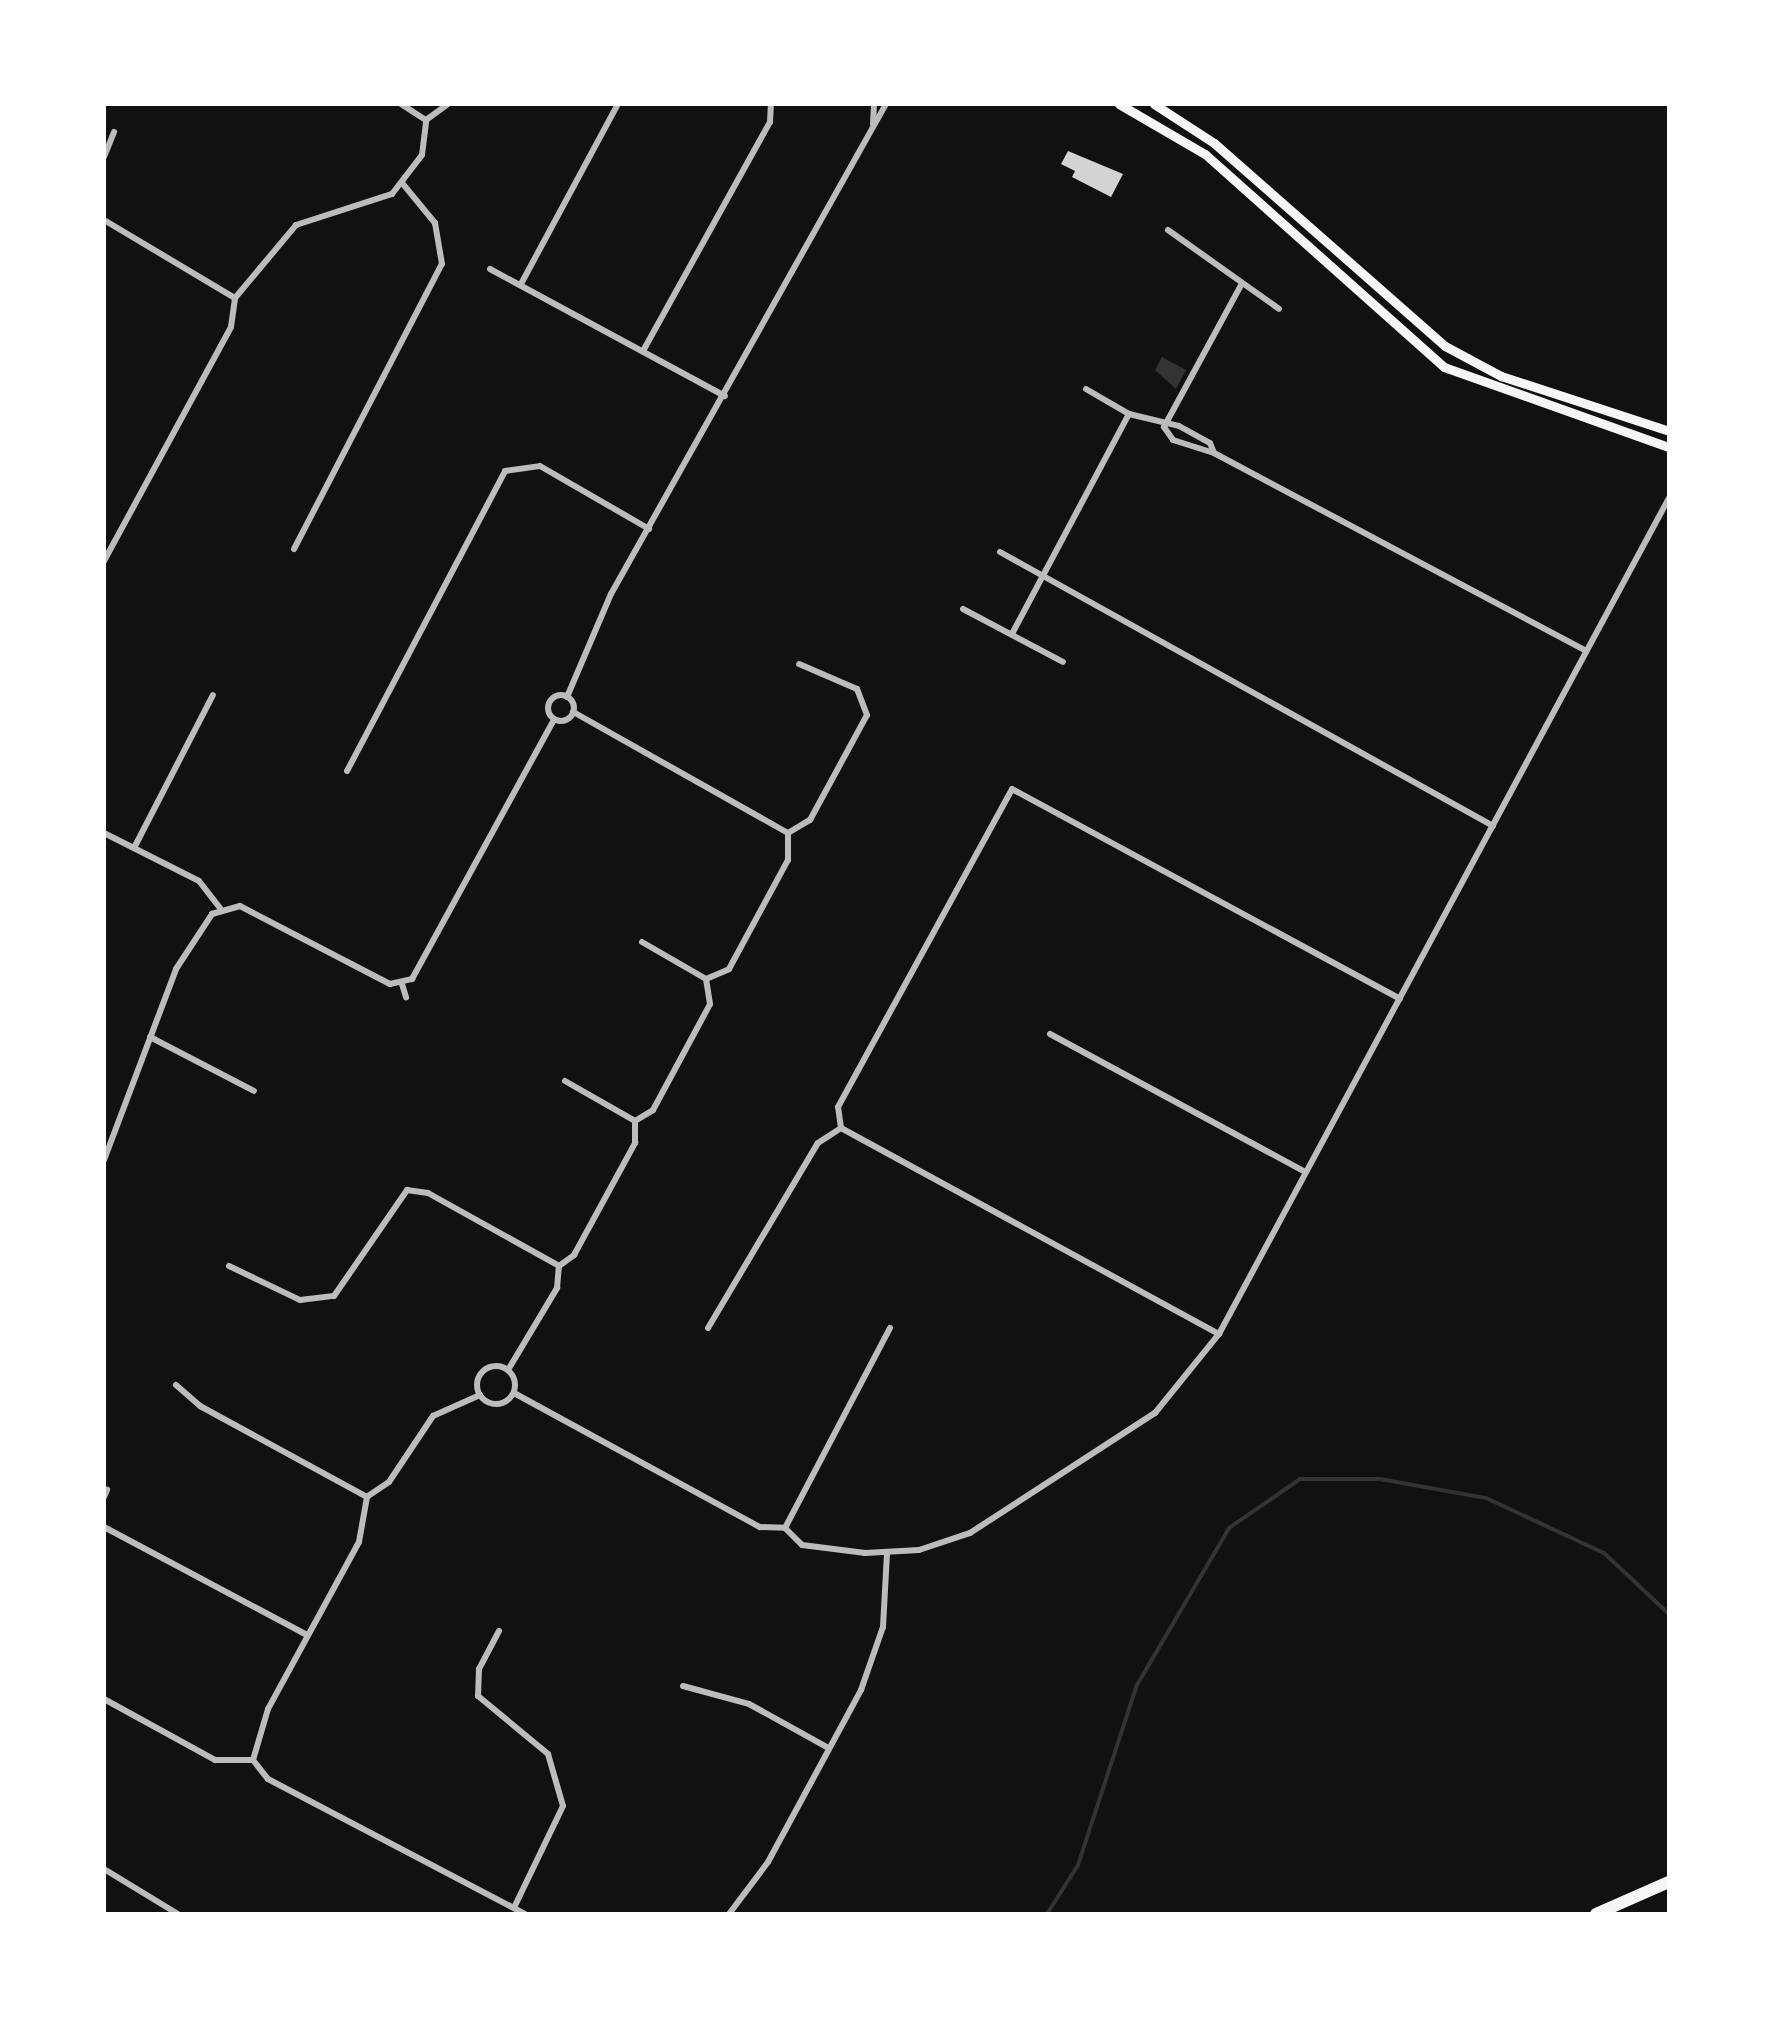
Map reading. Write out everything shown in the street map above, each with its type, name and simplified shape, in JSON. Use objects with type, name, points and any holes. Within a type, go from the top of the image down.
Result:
[{"type":"highway","points":[[1596,1914],[1669,1882]]},
{"type":"main road","points":[[1119,104],[1205,154],[1444,367],[1669,447]]},
{"type":"main road","points":[[1154,104],[1214,143],[1445,346],[1501,376],[1669,431]]},
{"type":"street","points":[[401,104],[426,120]]},
{"type":"street","points":[[104,561],[231,327],[235,298],[296,225],[403,184],[422,155],[426,120],[448,104]]},
{"type":"street","points":[[521,284],[618,104]]},
{"type":"street","points":[[643,351],[770,122],[771,104]]},
{"type":"street","points":[[873,128],[874,104]]},
{"type":"street","points":[[788,833],[573,712],[567,697],[588,636],[888,104]]},
{"type":"street","points":[[104,157],[114,132]]},
{"type":"street","points":[[294,549],[442,264],[435,223],[403,184]]},
{"type":"street","points":[[104,220],[235,298]]},
{"type":"street","points":[[1168,230],[1241,285],[1279,309]]},
{"type":"street","points":[[490,269],[725,396]]},
{"type":"street","points":[[1164,427],[1241,285]]},
{"type":"street","points":[[1086,389],[1129,414],[1164,427],[1179,426],[1210,443],[1214,453]]},
{"type":"street","points":[[1013,632],[1129,414]]},
{"type":"street","points":[[1164,427],[1173,440],[1214,453],[1586,651]]},
{"type":"street","points":[[347,771],[505,471],[540,466],[649,529]]},
{"type":"street","points":[[635,1121],[635,1143],[574,1255],[559,1266],[557,1288],[508,1370],[514,1393],[760,1527],[785,1528],[802,1545],[887,1553],[970,1533],[1155,1413],[1219,1334],[1669,498]]},
{"type":"street","points":[[1000,552],[1493,826]]},
{"type":"street","points":[[963,609],[1013,632],[1063,662]]},
{"type":"street","points":[[788,833],[810,820],[867,715],[857,689],[799,664]]},
{"type":"street","points":[[134,848],[213,695]]},
{"type":"street","points":[[554,720],[550,701],[567,697]]},
{"type":"street","points":[[402,984],[422,968],[554,720],[573,712]]},
{"type":"street","points":[[841,1128],[838,1107],[1012,789],[1400,999]]},
{"type":"street","points":[[104,833],[199,881],[220,908]]},
{"type":"street","points":[[706,979],[729,969],[788,860],[788,833]]},
{"type":"street","points":[[104,1160],[176,969],[220,908],[240,906],[377,978],[402,984]]},
{"type":"street","points":[[642,942],[706,979]]},
{"type":"street","points":[[635,1121],[653,1110],[710,1004],[706,979]]},
{"type":"street","points":[[402,984],[406,997]]},
{"type":"street","points":[[1050,1034],[1305,1172]]},
{"type":"street","points":[[150,1037],[254,1091]]},
{"type":"street","points":[[565,1081],[635,1121]]},
{"type":"street","points":[[708,1328],[818,1143],[841,1128]]},
{"type":"street","points":[[841,1128],[1219,1334]]},
{"type":"street","points":[[229,1266],[300,1300],[334,1296],[407,1190],[428,1193],[559,1266]]},
{"type":"street","points":[[785,1528],[890,1328]]},
{"type":"street","points":[[480,1395],[483,1370],[508,1370]]},
{"type":"street","points":[[176,1385],[200,1406],[367,1497]]},
{"type":"street","points":[[253,1760],[268,1709],[359,1542],[367,1497],[389,1482],[433,1416],[480,1395],[500,1404],[514,1393]]},
{"type":"street","points":[[104,1527],[307,1635]]},
{"type":"street","points":[[729,1914],[768,1862],[877,1649],[887,1553]]},
{"type":"street","points":[[499,1631],[479,1669],[478,1696],[548,1754],[563,1806],[514,1908]]},
{"type":"street","points":[[683,1686],[749,1704],[827,1747]]},
{"type":"street","points":[[104,1699],[215,1760],[253,1760]]},
{"type":"street","points":[[253,1760],[268,1779],[525,1914]]},
{"type":"street","points":[[104,1869],[178,1914]]},
{"type":"shaded area","points":[[1162,357],[1186,370],[1176,389],[1155,370]]},
{"type":"building","points":[[1068,151],[1123,174],[1111,197],[1072,177],[1075,171],[1061,164]]},
{"type":"waterway","points":[[1047,1914],[1078,1865],[1137,1685],[1229,1528],[1300,1479],[1380,1479],[1486,1498],[1604,1553],[1669,1614]]}]
